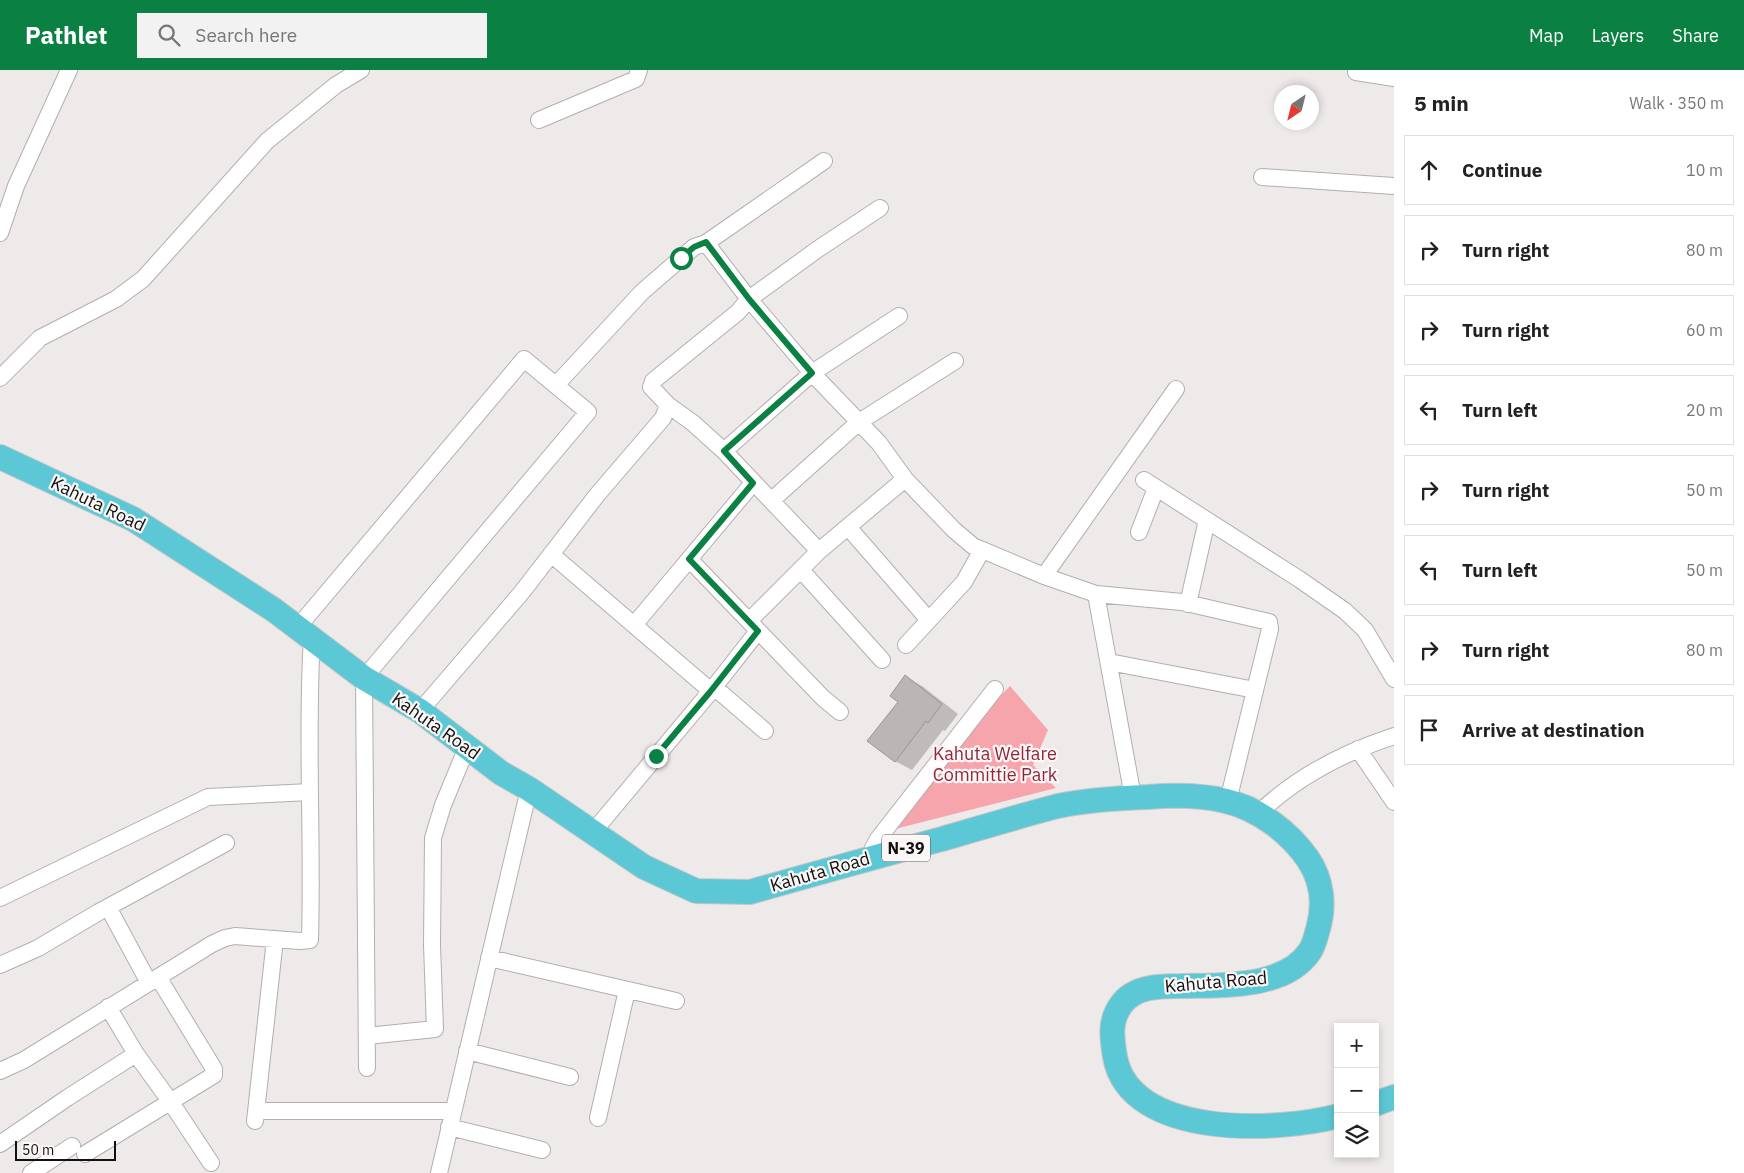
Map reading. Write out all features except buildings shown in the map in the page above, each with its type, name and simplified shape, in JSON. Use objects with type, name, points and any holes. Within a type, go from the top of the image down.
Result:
[{"type":"highway","name":"Kahuta Road","points":[[0,457],[133,518],[305,632],[364,678],[420,711],[501,773],[530,789],[644,868],[696,891],[750,892],[1061,806],[1133,797],[1202,797],[1228,801],[1258,814],[1280,828],[1314,869],[1321,888],[1322,906],[1320,922],[1310,951],[1296,966],[1278,976],[1252,982],[1210,986],[1163,986],[1144,989],[1129,996],[1114,1017],[1111,1030],[1116,1066],[1125,1084],[1139,1099],[1164,1111],[1200,1122],[1250,1126],[1287,1125],[1334,1117]]},
{"type":"highway","points":[[1379,1103],[1394,1097]]},
{"type":"street","points":[[0,233],[16,186],[70,70]]},
{"type":"street","points":[[0,378],[40,338],[116,299],[143,278],[267,141],[336,85],[361,70]]},
{"type":"street","points":[[539,120],[636,79],[639,70]]},
{"type":"street","points":[[1356,72],[1394,78]]},
{"type":"street","points":[[556,385],[642,292],[694,247],[706,242],[824,161]]},
{"type":"street","points":[[1262,177],[1394,186]]},
{"type":"street","points":[[819,551],[724,451],[694,423],[668,405],[651,387],[653,381],[738,312],[749,299],[818,249],[880,208]]},
{"type":"street","points":[[706,242],[749,299],[812,373],[879,443],[905,479],[954,530],[973,546],[1044,576],[1096,594],[1188,604],[1269,622],[1270,629],[1228,801]]},
{"type":"street","points":[[724,451],[812,373],[899,316]]},
{"type":"street","points":[[0,1072],[24,1060],[108,1006],[225,938],[235,936],[300,942],[310,940],[312,869],[309,684],[305,632],[524,359],[588,412],[364,678],[367,1068]]},
{"type":"street","points":[[772,500],[858,422],[955,361]]},
{"type":"street","points":[[1044,576],[1176,389]]},
{"type":"street","points":[[420,711],[522,592],[597,495],[663,418],[668,405]]},
{"type":"street","points":[[593,832],[712,689],[753,626],[801,570],[819,551],[905,479]]},
{"type":"street","points":[[634,625],[753,483]]},
{"type":"street","points":[[1139,532],[1150,484],[1345,611],[1365,630],[1394,679]]},
{"type":"street","points":[[1188,604],[1207,520]]},
{"type":"street","points":[[848,527],[928,619]]},
{"type":"street","points":[[906,644],[964,582],[982,550]]},
{"type":"street","points":[[551,554],[634,625],[764,731]]},
{"type":"street","points":[[689,559],[823,698],[840,712]]},
{"type":"street","points":[[801,570],[882,660]]},
{"type":"street","points":[[1096,594],[1133,797]]},
{"type":"street","points":[[1109,662],[1256,690]]},
{"type":"street","points":[[874,857],[873,848],[878,839],[995,690]]},
{"type":"street","points":[[1258,814],[1270,802],[1319,768],[1358,749],[1394,736]]},
{"type":"street","points":[[366,1036],[435,1029],[432,945],[433,838],[443,805],[467,747]]},
{"type":"street","points":[[1358,749],[1394,802]]},
{"type":"street","points":[[439,1173],[530,789]]},
{"type":"street","points":[[0,898],[208,797],[310,792]]},
{"type":"street","points":[[0,965],[38,948],[108,907],[226,843]]},
{"type":"street","points":[[31,1173],[170,1101],[214,1075],[214,1069],[153,980],[108,907]]},
{"type":"street","points":[[276,939],[256,1116],[451,1119],[542,1150]]},
{"type":"street","points":[[489,958],[676,1001]]},
{"type":"street","points":[[598,1118],[627,990]]},
{"type":"street","points":[[108,1006],[136,1054],[211,1163]]},
{"type":"street","points":[[467,1050],[570,1076]]},
{"type":"street","points":[[0,1144],[136,1054]]},
{"type":"green space","name":"Kahuta Welfare Committie Park","points":[[1010,686],[1048,730],[1033,765],[1056,788],[895,829],[987,710]]},
{"type":"route","points":[[656,756],[758,631],[689,559],[753,483],[724,451],[812,373],[749,299],[706,242],[694,247],[681,258]]}]
